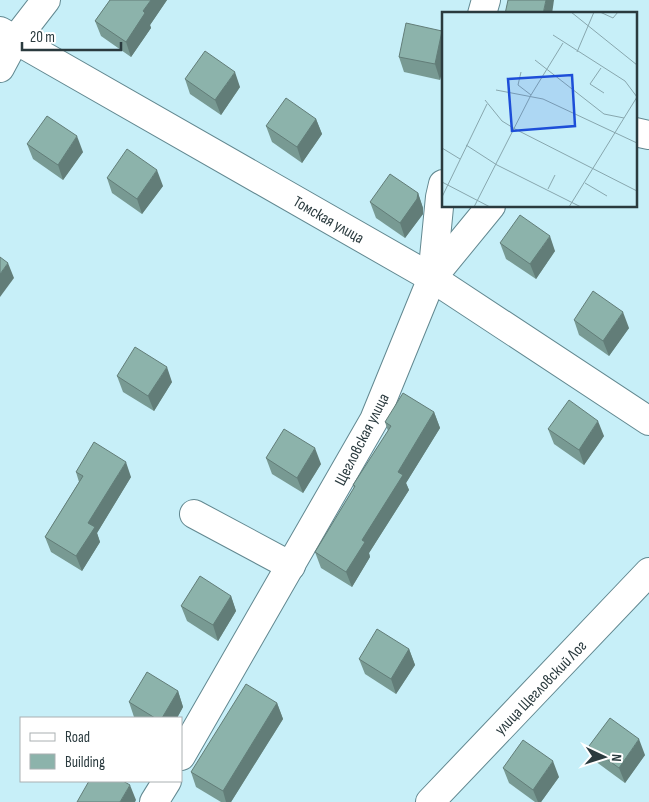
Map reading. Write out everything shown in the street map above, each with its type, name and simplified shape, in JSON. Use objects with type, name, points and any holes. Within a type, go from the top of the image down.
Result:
[{"type":"street","points":[[0,68],[8,36],[46,0]]},
{"type":"street","name":"Томская улица","points":[[8,36],[432,278],[649,421]]},
{"type":"street","points":[[636,132],[649,135]]},
{"type":"street","name":"Щегловская улица","points":[[182,754],[374,420],[432,278],[442,188]]},
{"type":"street","name":"Щегловская улица","points":[[432,278],[489,208]]},
{"type":"street","points":[[194,514],[291,566]]},
{"type":"street","name":"улица Щегловский Лог","points":[[430,802],[649,572]]},
{"type":"street","points":[[154,802],[166,782]]},
{"type":"building","points":[[110,0],[151,0],[126,42],[95,21]]},
{"type":"building","points":[[508,0],[546,0],[543,12],[505,12]]},
{"type":"building","points":[[406,23],[442,31],[435,64],[399,57]]},
{"type":"building","points":[[205,51],[235,72],[215,100],[185,79]]},
{"type":"building","points":[[286,98],[316,119],[297,147],[266,126]]},
{"type":"building","points":[[47,116],[77,136],[58,165],[27,144]]},
{"type":"building","points":[[127,149],[157,170],[137,199],[107,178]]},
{"type":"building","points":[[390,174],[418,193],[417,199],[400,223],[370,202]]},
{"type":"building","points":[[520,215],[550,236],[530,264],[500,243]]},
{"type":"building","points":[[0,257],[8,263],[0,274]]},
{"type":"building","points":[[593,291],[623,312],[603,341],[574,320]]},
{"type":"building","points":[[135,347],[167,367],[148,396],[117,376]]},
{"type":"building","points":[[403,393],[434,412],[398,472],[403,475],[362,540],[365,542],[346,572],[315,552],[355,486],[353,485],[391,426],[385,422]]},
{"type":"building","points":[[569,400],[598,421],[579,450],[548,429]]},
{"type":"building","points":[[284,429],[315,448],[297,478],[266,458]]},
{"type":"building","points":[[94,442],[126,462],[88,523],[95,527],[76,556],[45,537],[83,476],[76,472]]},
{"type":"building","points":[[200,576],[231,596],[213,625],[181,606]]},
{"type":"building","points":[[377,629],[409,649],[391,679],[359,659]]},
{"type":"building","points":[[147,672],[178,691],[163,717],[153,717],[129,702]]},
{"type":"building","points":[[246,684],[277,703],[223,791],[191,772]]},
{"type":"building","points":[[610,718],[639,739],[619,768],[589,746]]},
{"type":"building","points":[[523,740],[553,761],[533,790],[503,768]]},
{"type":"building","points":[[88,782],[125,782],[130,785],[120,802],[77,802]]}]
